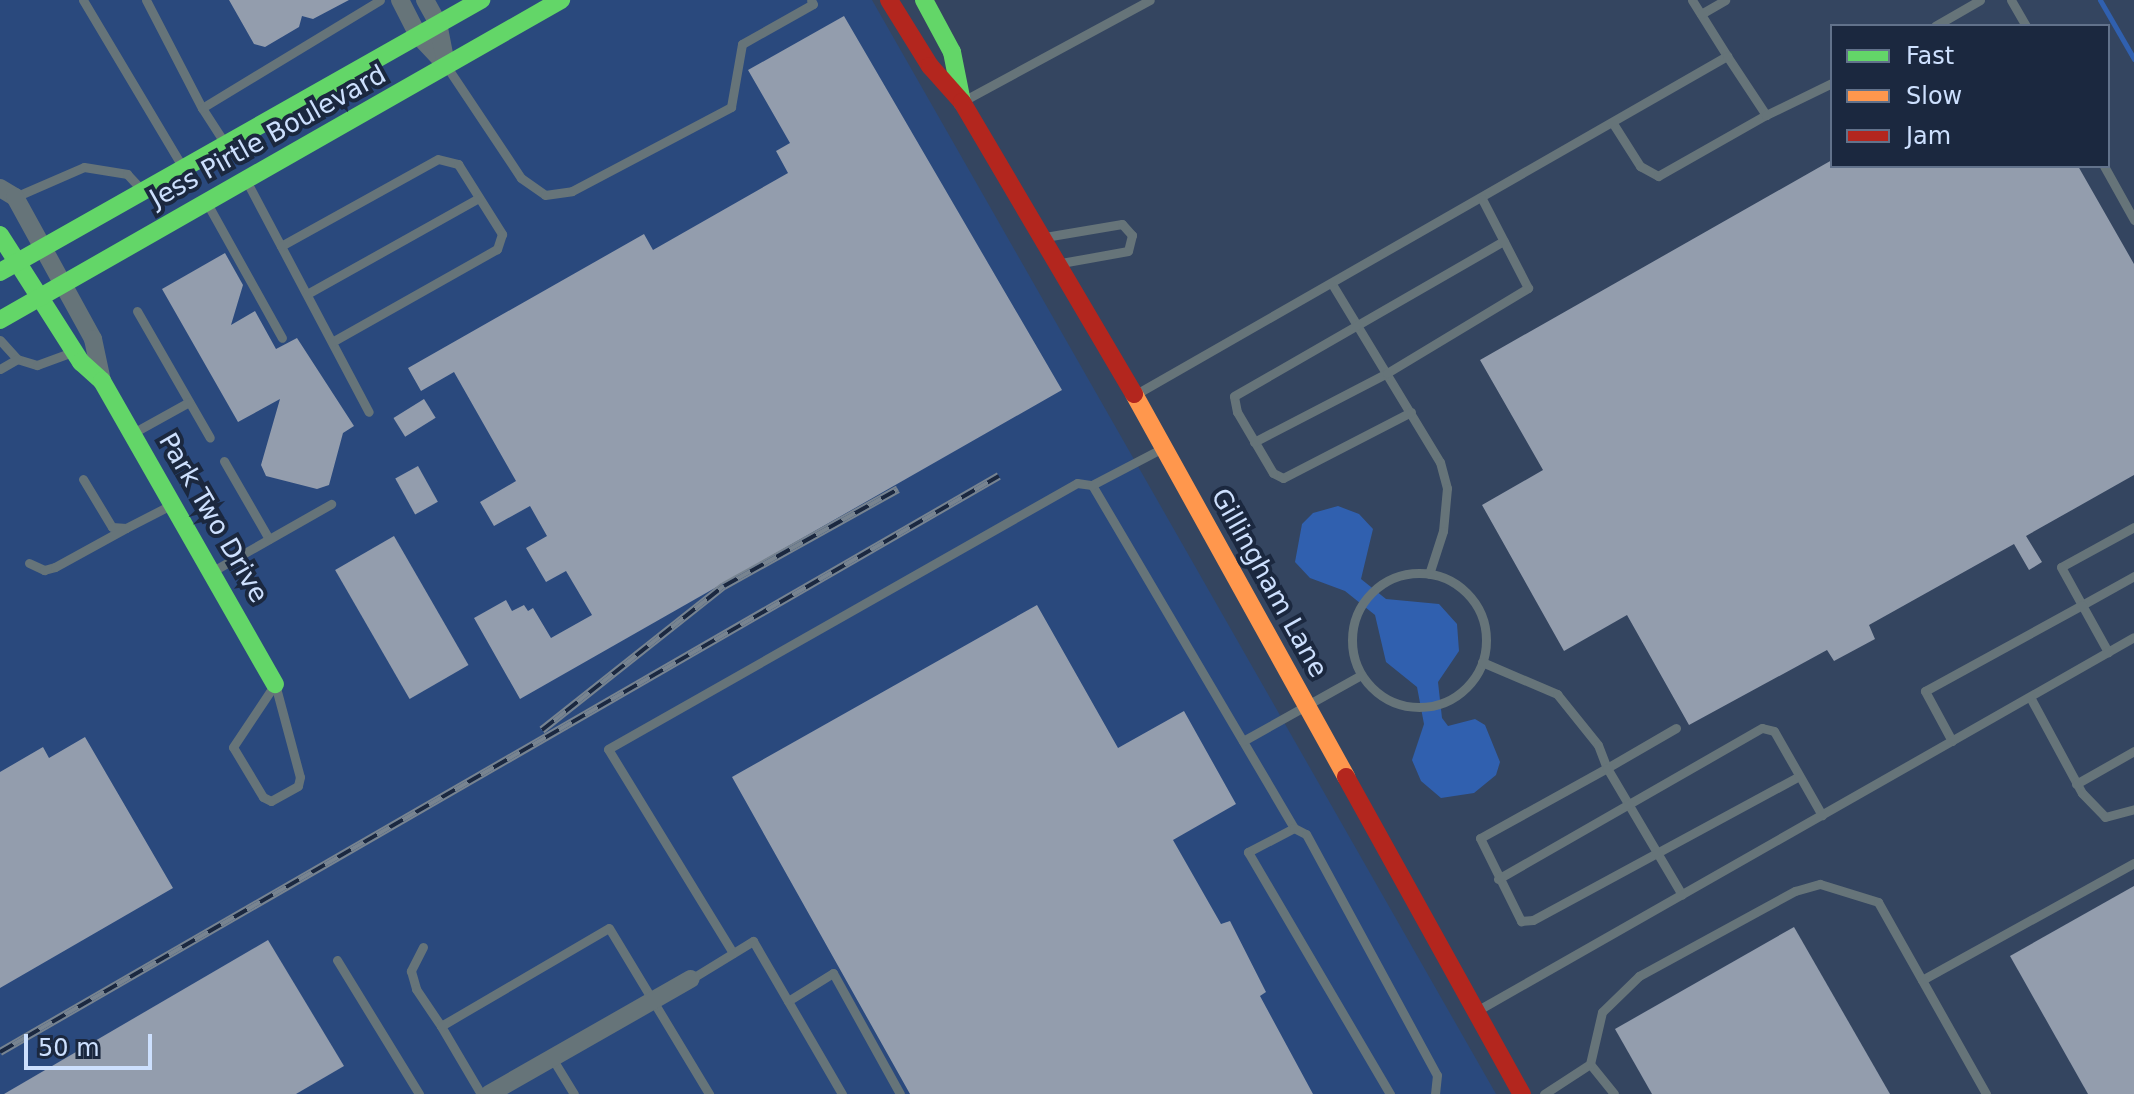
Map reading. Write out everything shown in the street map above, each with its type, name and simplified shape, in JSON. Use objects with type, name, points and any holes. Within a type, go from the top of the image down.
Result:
[{"type":"street","points":[[400,0],[418,35],[447,66]]},
{"type":"street","points":[[425,0],[438,23],[447,66]]},
{"type":"street","name":"Jess Pirtle Boulevard","points":[[8,268],[481,0]]},
{"type":"street","name":"Jess Pirtle Boulevard","points":[[0,320],[561,0]]},
{"type":"street","name":"Gillingham Lane","points":[[889,0],[930,66],[962,102],[1135,395],[1522,1094]]},
{"type":"street","name":"Gillingham Lane","points":[[924,0],[952,52],[962,102]]},
{"type":"street","points":[[226,145],[246,179]]},
{"type":"street","name":"Park Two Drive","points":[[8,193],[43,248],[93,339],[102,381]]},
{"type":"street","name":"Park Two Drive","points":[[0,235],[8,268],[39,298],[74,351],[102,381],[275,684]]},
{"type":"street","points":[[489,1094],[691,979]]},
{"type":"lane","points":[[83,0],[184,169]]},
{"type":"lane","points":[[146,0],[202,108],[226,145]]},
{"type":"lane","points":[[202,108],[380,0]]},
{"type":"lane","points":[[447,66],[521,178],[545,195],[572,191],[731,107],[742,44],[813,4],[811,0]]},
{"type":"lane","points":[[962,102],[1150,0]]},
{"type":"lane","points":[[1692,0],[1766,115]]},
{"type":"lane","points":[[1701,14],[1725,0]]},
{"type":"lane","points":[[1938,24],[1980,0]]},
{"type":"lane","points":[[2011,0],[2025,24]]},
{"type":"lane","points":[[1135,395],[1614,125],[1727,56]]},
{"type":"lane","points":[[1614,125],[1640,166],[1658,176],[1766,115],[1830,84]]},
{"type":"lane","points":[[281,246],[438,159],[458,164],[502,234],[497,249],[332,342]]},
{"type":"lane","points":[[8,193],[84,167],[127,174],[143,192]]},
{"type":"lane","points":[[2105,168],[2134,220]]},
{"type":"lane","points":[[246,179],[369,412]]},
{"type":"lane","points":[[307,294],[479,198]]},
{"type":"lane","points":[[1254,442],[1387,373],[1528,288],[1482,199]]},
{"type":"lane","points":[[206,202],[282,338]]},
{"type":"lane","points":[[1043,237],[1122,224],[1132,235],[1128,251],[1058,263]]},
{"type":"lane","points":[[1411,412],[1283,478],[1273,473],[1254,442],[1234,396],[1504,241]]},
{"type":"lane","points":[[1332,284],[1440,462],[1447,488],[1443,531],[1429,574]]},
{"type":"lane","points":[[137,311],[210,438]]},
{"type":"lane","points":[[0,340],[17,359],[48,364],[74,351]]},
{"type":"lane","points":[[0,369],[17,359]]},
{"type":"lane","points":[[133,433],[189,402]]},
{"type":"lane","points":[[733,953],[608,749],[1077,483],[1092,485],[1164,448]]},
{"type":"lane","points":[[224,461],[269,539]]},
{"type":"lane","points":[[83,479],[112,527],[126,528]]},
{"type":"lane","points":[[1092,485],[1294,828],[1306,834],[1437,1075],[1435,1094]]},
{"type":"lane","points":[[29,563],[44,570],[55,567],[174,503]]},
{"type":"lane","points":[[213,571],[331,504]]},
{"type":"lane","points":[[2108,652],[2061,567],[2134,527]]},
{"type":"lane","points":[[1414,573],[1429,574],[1457,585],[1474,601],[1483,620],[1482,662],[1472,681],[1447,701],[1415,707],[1385,697],[1361,675],[1353,654],[1359,609],[1381,585],[1414,573]]},
{"type":"lane","points":[[1952,741],[1925,691],[2134,576]]},
{"type":"lane","points":[[1476,1012],[2134,637]]},
{"type":"lane","points":[[1482,662],[1557,694],[1598,745],[1607,768],[1682,895]]},
{"type":"lane","points":[[1243,741],[1361,675]]},
{"type":"lane","points":[[275,684],[300,777],[298,786],[271,801],[263,797],[233,747],[234,739],[275,684]]},
{"type":"lane","points":[[2030,697],[2076,784],[2105,817],[2134,809]]},
{"type":"lane","points":[[1676,728],[1480,838],[1521,921],[1533,920],[1799,776]]},
{"type":"lane","points":[[1498,879],[1762,728],[1774,731],[1822,815]]},
{"type":"lane","points":[[2076,784],[2134,751]]},
{"type":"lane","points":[[1294,828],[1248,852],[1390,1094]]},
{"type":"lane","points":[[1922,980],[2134,863]]},
{"type":"lane","points":[[1544,1094],[1590,1064],[1602,1012],[1639,976],[1795,891],[1820,884],[1878,902],[1986,1094]]},
{"type":"lane","points":[[441,1026],[609,928],[709,1094]]},
{"type":"lane","points":[[691,979],[753,941],[842,1094]]},
{"type":"lane","points":[[423,947],[411,971],[416,989],[489,1094]]},
{"type":"lane","points":[[337,960],[419,1094]]},
{"type":"lane","points":[[788,1001],[833,973],[900,1094]]},
{"type":"lane","points":[[552,1058],[574,1094]]},
{"type":"lane","points":[[1590,1064],[1614,1094]]},
{"type":"shaded area","points":[[0,0],[872,0],[1496,1094],[0,1094]]},
{"type":"shaded area","points":[[1338,506],[1359,514],[1373,529],[1361,579],[1386,599],[1439,604],[1457,624],[1459,651],[1438,682],[1442,718],[1448,726],[1475,719],[1485,725],[1500,762],[1496,775],[1474,793],[1441,798],[1421,781],[1412,760],[1424,724],[1417,687],[1386,662],[1375,615],[1345,591],[1310,578],[1295,562],[1302,524],[1313,513]]},
{"type":"building","points":[[229,0],[349,0],[313,19],[302,16],[299,27],[265,47],[254,44]]},
{"type":"building","points":[[844,16],[1062,390],[520,699],[474,618],[506,600],[512,611],[524,605],[528,611],[533,608],[551,638],[592,615],[566,571],[546,582],[526,548],[547,536],[530,506],[494,526],[480,502],[516,481],[454,372],[421,391],[408,368],[644,234],[653,250],[788,173],[776,151],[790,143],[748,70]]},
{"type":"building","points":[[1830,161],[1830,168],[2079,168],[2134,264],[2134,475],[2026,536],[2042,562],[2029,570],[2014,544],[1869,625],[1875,639],[1834,661],[1827,650],[1689,725],[1627,615],[1564,651],[1482,505],[1543,470],[1480,360]]},
{"type":"building","points":[[225,253],[243,285],[231,325],[255,311],[276,349],[297,338],[354,426],[343,433],[329,485],[317,489],[266,476],[261,465],[280,399],[238,422],[162,289]]},
{"type":"building","points":[[424,399],[436,418],[405,437],[393,418]]},
{"type":"building","points":[[418,466],[438,502],[415,514],[395,479]]},
{"type":"building","points":[[394,536],[468,665],[410,699],[335,570]]},
{"type":"building","points":[[1037,605],[1118,748],[1184,711],[1236,804],[1173,840],[1221,924],[1230,921],[1266,992],[1260,996],[1313,1094],[910,1094],[732,777]]},
{"type":"building","points":[[85,737],[173,888],[0,988],[0,772],[43,747],[49,758]]},
{"type":"building","points":[[2134,886],[2134,1094],[2088,1094],[2010,956]]},
{"type":"building","points":[[1794,927],[1890,1094],[1652,1094],[1615,1029]]},
{"type":"building","points":[[268,940],[344,1066],[296,1094],[4,1094]]},
{"type":"waterway","points":[[2100,0],[2134,59]]},
{"type":"railway","points":[[0,1052],[999,476]]},
{"type":"railway","points":[[542,730],[724,586],[898,489]]},
{"type":"traffic: fast","points":[[0,272],[481,0]]},
{"type":"traffic: fast","points":[[0,320],[561,0]]},
{"type":"traffic: fast","points":[[924,0],[952,52],[962,102]]},
{"type":"traffic: fast","points":[[0,235],[81,362],[102,381],[275,684]]},
{"type":"traffic: slow","points":[[1134,394],[1346,777]]},
{"type":"traffic: jam","points":[[889,0],[930,66],[962,102],[1134,394]]},
{"type":"traffic: jam","points":[[1346,777],[1522,1094]]}]
